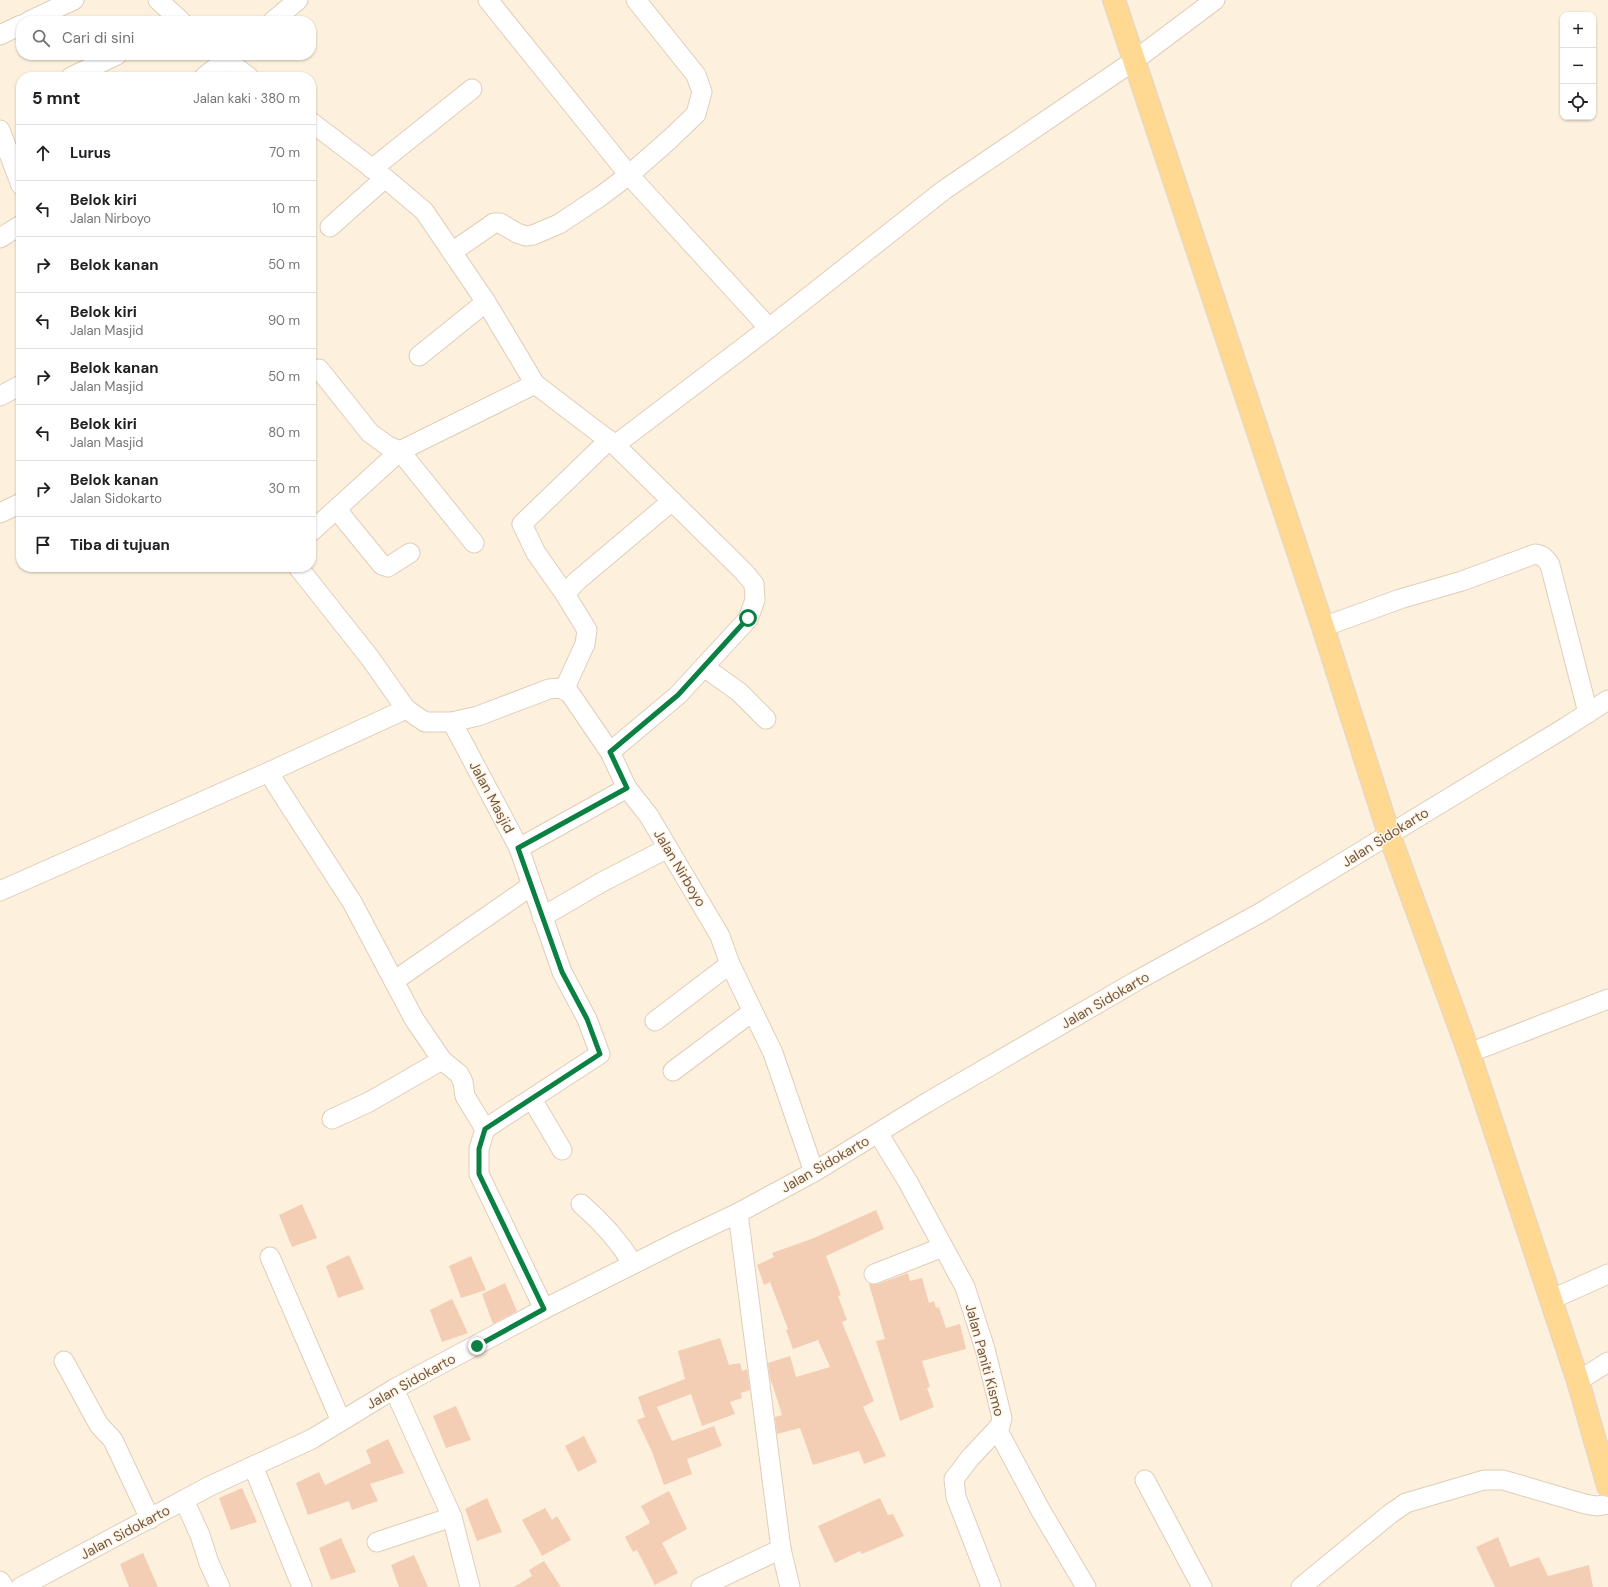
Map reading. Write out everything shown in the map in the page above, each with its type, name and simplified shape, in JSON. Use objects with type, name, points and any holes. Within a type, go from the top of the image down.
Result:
[{"type":"main road","points":[[1114,0],[1323,627],[1389,834],[1469,1053],[1578,1381],[1608,1486]]},
{"type":"street","points":[[40,16],[74,0]]},
{"type":"street","points":[[158,0],[176,16]]},
{"type":"street","points":[[279,16],[298,0]]},
{"type":"street","points":[[488,0],[629,175],[769,328]]},
{"type":"street","points":[[452,252],[494,223],[500,223],[517,233],[526,236],[533,235],[559,224],[590,204],[629,175],[696,114],[702,92],[696,75],[636,0]]},
{"type":"street","points":[[302,572],[365,652],[406,709],[425,722],[452,722],[478,716],[550,689],[560,688],[564,690],[585,644],[587,630],[565,594],[536,553],[525,531],[612,443],[769,328],[944,190],[1134,60],[1215,0]]},
{"type":"street","points":[[0,35],[16,27]]},
{"type":"street","points":[[82,72],[107,60]]},
{"type":"street","points":[[210,72],[223,60]]},
{"type":"street","points":[[229,60],[243,72]]},
{"type":"street","points":[[330,227],[378,174],[472,89]]},
{"type":"street","points":[[316,126],[424,211],[486,302],[535,384],[612,443],[743,571],[754,584],[755,600],[748,618],[678,695],[610,752]]},
{"type":"street","points":[[0,130],[16,172]]},
{"type":"street","points":[[0,238],[16,228]]},
{"type":"street","points":[[419,356],[486,302]]},
{"type":"street","points":[[319,368],[370,433],[388,446],[400,451],[474,543]]},
{"type":"street","points":[[316,528],[400,451],[535,384]]},
{"type":"street","points":[[0,396],[16,388]]},
{"type":"street","points":[[565,594],[577,581],[672,501]]},
{"type":"street","points":[[0,513],[16,505]]},
{"type":"street","points":[[337,510],[382,565],[388,567],[410,553]]},
{"type":"street","points":[[1323,627],[1400,599],[1462,581],[1535,554],[1541,555],[1550,565],[1588,713]]},
{"type":"street","points":[[704,667],[739,692],[766,719]]},
{"type":"street","name":"Jalan Nirboyo","points":[[564,690],[569,692],[610,752],[627,788],[649,816],[720,936],[730,964],[773,1053],[814,1172]]},
{"type":"street","name":"Jalan Sidokarto","points":[[21,1587],[210,1486],[312,1439],[394,1389],[544,1309],[738,1213],[814,1172],[1138,980],[1260,913],[1608,700]]},
{"type":"street","points":[[0,891],[269,772],[406,709]]},
{"type":"street","name":"Jalan Masjid","points":[[452,722],[518,848],[562,972],[587,1019],[600,1054],[485,1129]]},
{"type":"street","points":[[269,772],[352,902],[414,1019],[442,1060],[459,1074],[463,1082],[465,1096],[485,1129],[479,1149],[479,1174],[544,1309]]},
{"type":"street","points":[[518,848],[627,788]]},
{"type":"street","points":[[542,916],[602,882],[668,848]]},
{"type":"street","points":[[394,981],[531,886]]},
{"type":"street","points":[[654,1021],[730,964]]},
{"type":"street","points":[[1469,1053],[1608,999]]},
{"type":"street","points":[[673,1071],[752,1012]]},
{"type":"street","points":[[332,1119],[369,1102],[442,1060]]},
{"type":"street","points":[[532,1099],[562,1150]]},
{"type":"street","name":"Jalan Paniti Kismo","points":[[878,1133],[908,1182],[965,1287],[985,1349],[1002,1418],[1000,1426],[970,1458],[954,1479],[956,1497],[991,1587]]},
{"type":"street","points":[[581,1204],[598,1218],[622,1246],[633,1264]]},
{"type":"street","points":[[738,1213],[781,1549],[790,1587]]},
{"type":"street","points":[[874,1274],[943,1247]]},
{"type":"street","points":[[270,1257],[341,1421]]},
{"type":"street","points":[[1550,1300],[1608,1274]]},
{"type":"street","points":[[64,1361],[98,1425],[113,1440],[150,1519]]},
{"type":"street","points":[[1578,1381],[1608,1362]]},
{"type":"street","points":[[394,1389],[452,1517],[470,1587]]},
{"type":"street","points":[[997,1429],[1041,1511],[1086,1587]]},
{"type":"street","points":[[253,1466],[302,1587]]},
{"type":"street","points":[[1144,1480],[1202,1587]]},
{"type":"street","points":[[1301,1587],[1390,1514],[1406,1503],[1484,1480],[1503,1480],[1585,1504],[1597,1506],[1608,1504]]},
{"type":"street","points":[[184,1500],[220,1587]]},
{"type":"street","points":[[376,1542],[452,1517]]},
{"type":"street","points":[[701,1587],[781,1549]]},
{"type":"street","points":[[0,1581],[4,1587]]},
{"type":"building","points":[[302,1204],[317,1238],[292,1247],[279,1215]]},
{"type":"building","points":[[876,1210],[884,1229],[826,1256],[841,1295],[838,1296],[847,1320],[842,1322],[874,1401],[863,1407],[886,1456],[864,1464],[859,1451],[813,1465],[800,1428],[777,1434],[775,1417],[782,1415],[771,1383],[768,1363],[790,1356],[796,1377],[830,1367],[818,1340],[793,1349],[786,1330],[788,1329],[770,1282],[764,1285],[757,1265],[774,1257],[772,1253],[814,1238]]},
{"type":"building","points":[[349,1255],[364,1289],[338,1298],[326,1266]]},
{"type":"building","points":[[471,1256],[486,1290],[461,1298],[449,1266]]},
{"type":"building","points":[[908,1273],[910,1281],[922,1278],[929,1303],[934,1301],[936,1308],[939,1307],[946,1328],[960,1324],[966,1349],[922,1361],[930,1387],[927,1388],[934,1407],[900,1421],[876,1341],[885,1339],[869,1284],[878,1284]]},
{"type":"building","points":[[505,1283],[517,1311],[493,1324],[482,1294]]},
{"type":"building","points":[[452,1299],[468,1333],[442,1342],[430,1310]]},
{"type":"building","points":[[720,1338],[729,1365],[740,1363],[742,1371],[747,1369],[750,1390],[741,1393],[742,1398],[730,1402],[735,1414],[702,1426],[691,1394],[657,1407],[672,1441],[714,1426],[722,1446],[687,1459],[692,1474],[664,1485],[652,1452],[637,1420],[645,1417],[638,1397],[685,1379],[678,1351]]},
{"type":"building","points":[[456,1406],[471,1440],[446,1448],[433,1416]]},
{"type":"building","points":[[584,1436],[597,1462],[578,1472],[565,1446]]},
{"type":"building","points":[[388,1439],[404,1473],[370,1484],[378,1501],[352,1510],[349,1501],[308,1515],[296,1483],[319,1472],[325,1485],[371,1463],[366,1450]]},
{"type":"building","points":[[242,1488],[257,1522],[231,1530],[219,1498]]},
{"type":"building","points":[[669,1491],[687,1529],[662,1543],[678,1573],[655,1585],[637,1550],[633,1552],[625,1537],[650,1523],[641,1506]]},
{"type":"building","points":[[487,1498],[502,1532],[477,1541],[465,1509]]},
{"type":"building","points":[[880,1498],[888,1515],[893,1514],[904,1536],[862,1554],[860,1551],[835,1563],[818,1526]]},
{"type":"building","points":[[545,1508],[552,1520],[557,1516],[571,1540],[542,1556],[522,1520]]},
{"type":"building","points":[[1498,1537],[1510,1567],[1539,1557],[1548,1576],[1589,1565],[1593,1587],[1495,1587],[1476,1547]]},
{"type":"building","points":[[341,1538],[356,1572],[331,1580],[319,1548]]},
{"type":"building","points":[[143,1553],[158,1587],[129,1587],[120,1564]]},
{"type":"building","points":[[414,1555],[428,1587],[399,1587],[391,1565]]},
{"type":"building","points":[[544,1561],[561,1587],[514,1587],[532,1576],[529,1570]]},
{"type":"route","points":[[477,1346],[544,1309],[479,1174],[479,1149],[485,1129],[600,1054],[587,1019],[562,972],[518,848],[627,788],[610,752],[678,695],[748,618]]}]
